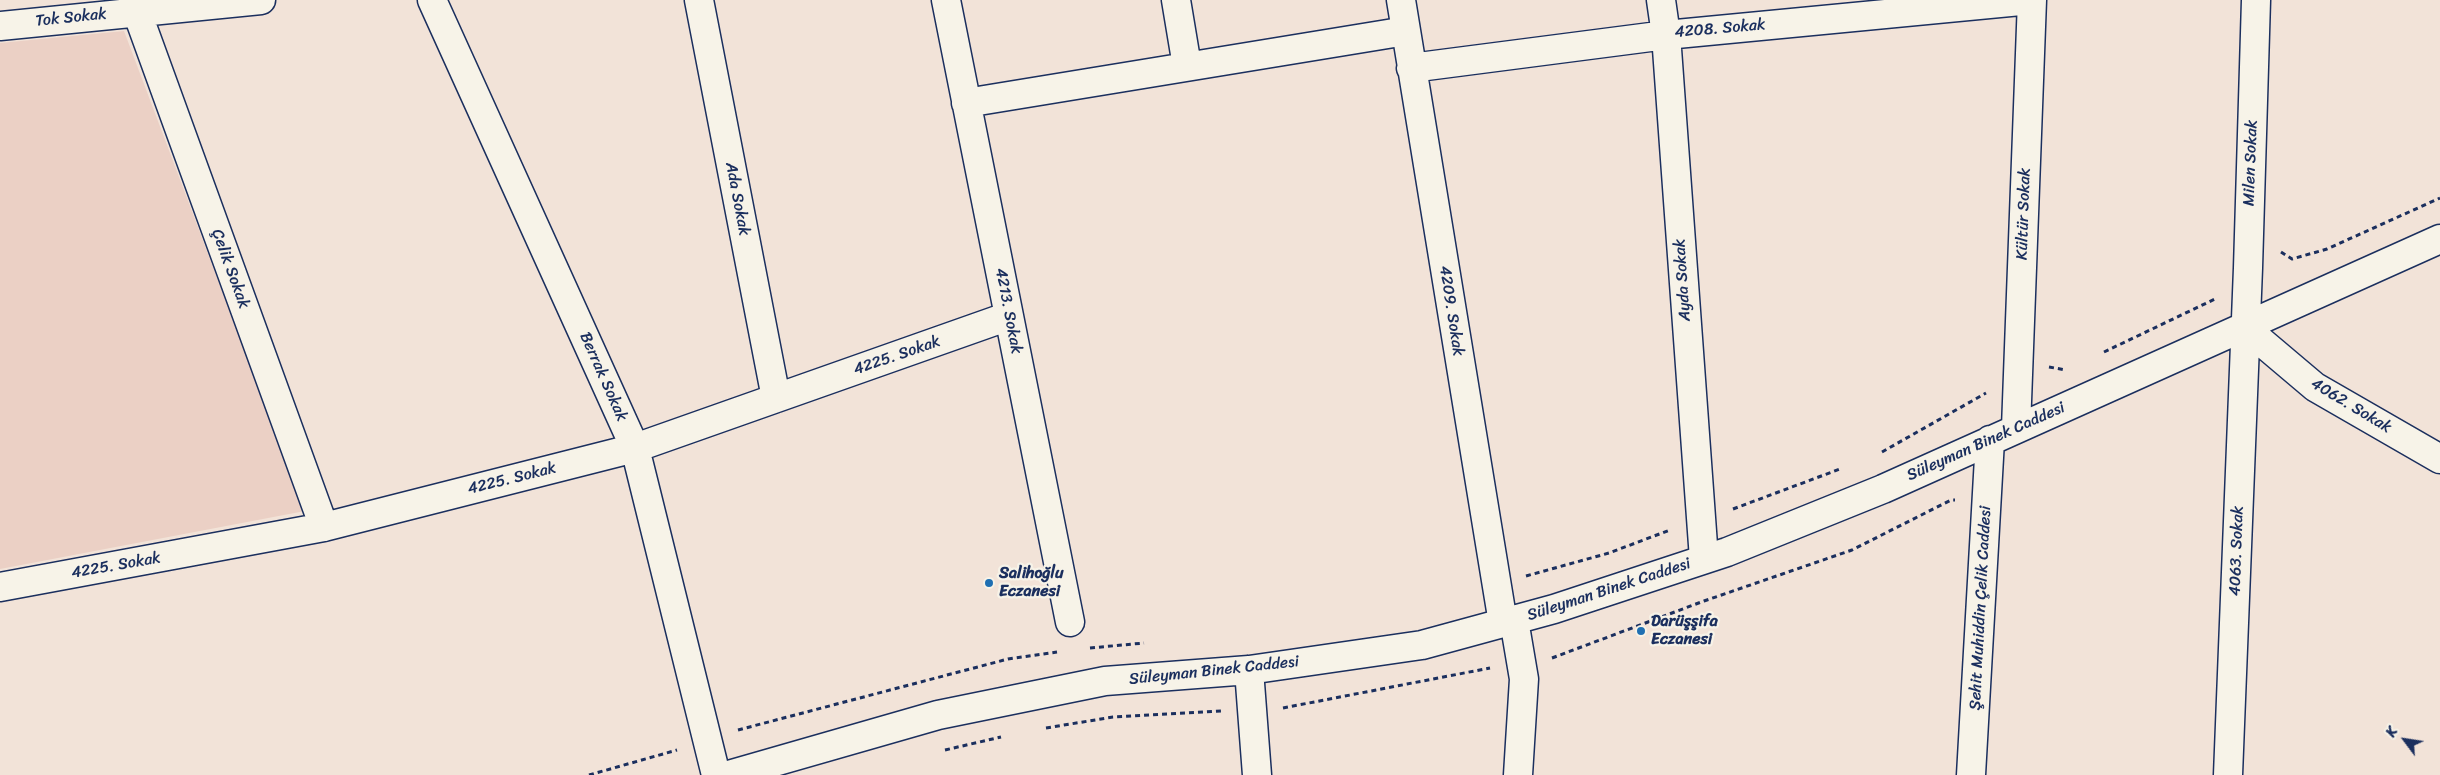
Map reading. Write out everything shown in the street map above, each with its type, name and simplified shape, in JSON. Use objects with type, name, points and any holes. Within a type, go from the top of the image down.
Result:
[{"type":"street","name":"Tok Sokak","points":[[0,26],[261,0]]},
{"type":"street","name":"Berrak Sokak","points":[[432,0],[635,448],[716,775]]},
{"type":"street","name":"Ada Sokak","points":[[699,0],[776,398]]},
{"type":"street","name":"4213. Sokak","points":[[946,0],[1070,622]]},
{"type":"street","points":[[1176,0],[1187,66]]},
{"type":"street","name":"4209. Sokak","points":[[1401,0],[1411,68],[1508,621],[1524,679],[1518,775]]},
{"type":"street","name":"Ayda Sokak","points":[[1661,0],[1666,34],[1704,560]]},
{"type":"street","name":"4208. Sokak","points":[[1411,68],[1666,34],[2031,0]]},
{"type":"street","name":"Kültür Sokak","points":[[2016,428],[2031,0]]},
{"type":"street","name":"Milen Sokak","points":[[2244,327],[2248,268],[2256,0]]},
{"type":"street","name":"Çelik Sokak","points":[[137,12],[324,527]]},
{"type":"street","points":[[966,102],[1406,30]]},
{"type":"street","name":"Süleyman Binek Caddesi","points":[[729,775],[938,715],[1105,681],[1249,670],[1422,645],[1554,609],[1704,560],[1883,489],[2440,239]]},
{"type":"street","name":"4225. Sokak","points":[[0,587],[324,527],[635,448],[1009,316]]},
{"type":"street","name":"4062. Sokak","points":[[2244,327],[2315,387],[2440,459]]},
{"type":"street","name":"4063. Sokak","points":[[2228,775],[2244,327]]},
{"type":"street","name":"Şehit Muhiddin Çelik Caddesi","points":[[1971,775],[1990,440]]},
{"type":"street","points":[[1249,670],[1256,775]]},
{"type":"path","points":[[2283,251],[2292,259],[2327,249],[2440,198]]},
{"type":"path","points":[[2100,354],[2215,299],[2220,291]]},
{"type":"path","points":[[2051,366],[2064,371],[2069,369]]},
{"type":"path","points":[[1875,456],[1994,389]]},
{"type":"path","points":[[1742,506],[1848,466]]},
{"type":"path","points":[[1554,658],[1704,601],[1852,550],[1951,500],[1986,506]]},
{"type":"path","points":[[1530,574],[1609,553],[1671,529]]},
{"type":"path","points":[[1291,707],[1495,668]]},
{"type":"path","points":[[1039,729],[1113,717],[1218,711]]},
{"type":"path","points":[[946,750],[1002,737]]},
{"type":"path","points":[[589,775],[673,751]]},
{"type":"shaded area","points":[[124,31],[305,511],[0,569],[0,43]]},
{"type":"place","name":"Salihoğlu Eczanesi","points":[[989,583]]},
{"type":"place","name":"Darüşşifa Eczanesi","points":[[1641,631]]}]
